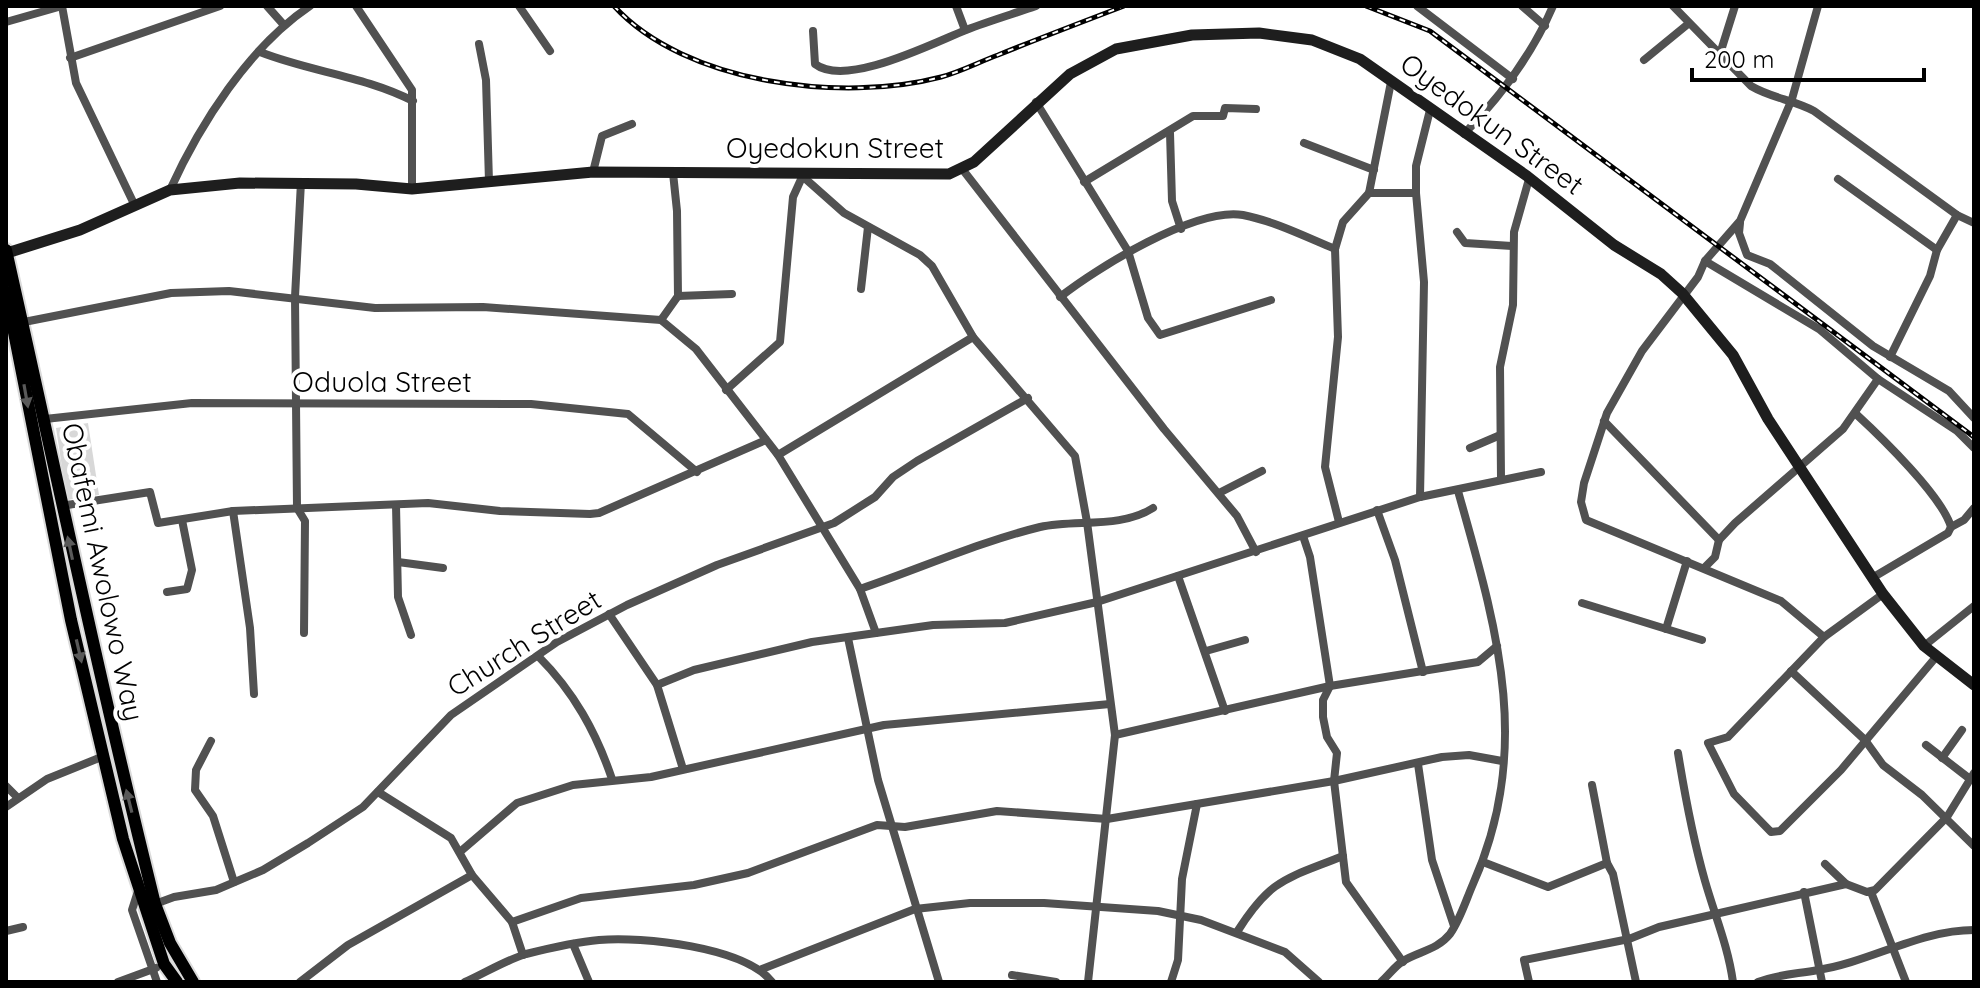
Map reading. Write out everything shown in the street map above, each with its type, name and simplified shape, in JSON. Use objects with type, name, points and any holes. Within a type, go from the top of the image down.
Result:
[{"type":"main road","name":"Obafemi Awolowo Way","points":[[6,252],[24,322],[61,506],[155,904],[170,943],[193,982]]},
{"type":"main road","name":"Obafemi Awolowo Way","points":[[6,292],[68,606],[123,839],[139,887],[158,967],[176,981]]},
{"type":"main road","points":[[123,839],[138,837]]},
{"type":"street","points":[[6,22],[62,6],[70,58],[85,104],[135,206]]},
{"type":"street","points":[[70,58],[220,6]]},
{"type":"street","points":[[267,6],[283,24]]},
{"type":"street","points":[[170,190],[204,129],[260,52],[283,24],[310,6]]},
{"type":"street","points":[[356,6],[408,79],[413,101],[412,189]]},
{"type":"street","points":[[519,6],[550,51]]},
{"type":"street","points":[[956,6],[965,30]]},
{"type":"street","points":[[813,31],[812,57],[815,64],[829,71],[906,57],[965,30],[1036,6]]},
{"type":"street","points":[[1522,6],[1545,26]]},
{"type":"street","points":[[1464,134],[1513,79],[1545,26],[1553,6]]},
{"type":"street","points":[[1673,6],[1719,57],[1761,92],[1792,99],[1957,215],[1974,223]]},
{"type":"street","points":[[1719,57],[1735,6]]},
{"type":"street","points":[[1818,6],[1792,99],[1740,221],[1705,261],[1698,277],[1682,293],[1642,351],[1604,421],[1584,483],[1583,517],[1781,601],[1824,637]]},
{"type":"street","points":[[1420,7],[1513,79]]},
{"type":"street","points":[[1644,60],[1688,24]]},
{"type":"street","name":"Oyedokun Street","points":[[6,252],[80,230],[170,190],[240,183],[301,182],[412,189],[593,172],[931,176],[963,170],[1070,74],[1116,49],[1222,32],[1312,40],[1360,59],[1682,293],[1733,355],[1800,470],[1883,594],[1924,646],[1974,685]]},
{"type":"street","points":[[479,44],[486,80],[489,182]]},
{"type":"street","points":[[260,52],[380,84],[413,101]]},
{"type":"street","points":[[1339,522],[1325,467],[1338,337],[1335,249],[1343,222],[1369,193],[1391,82]]},
{"type":"street","points":[[1036,102],[1128,251],[1148,318],[1160,335],[1271,300]]},
{"type":"street","points":[[1084,182],[1122,156],[1170,133],[1193,116],[1223,116],[1225,108],[1256,109]]},
{"type":"street","points":[[1420,497],[1424,282],[1416,166],[1430,110]]},
{"type":"street","points":[[593,172],[602,136],[632,124]]},
{"type":"street","points":[[1170,133],[1172,201],[1181,229]]},
{"type":"street","points":[[1304,143],[1374,170]]},
{"type":"street","points":[[963,170],[1060,297],[1237,516],[1256,552]]},
{"type":"street","points":[[661,320],[678,296],[677,211],[673,173]]},
{"type":"street","points":[[726,390],[780,342],[793,197],[798,174],[844,213],[920,255],[932,266],[973,337],[1075,456],[1087,522],[1115,735],[1088,982]]},
{"type":"street","points":[[1501,478],[1498,436],[1500,367],[1513,305],[1512,246],[1529,179]]},
{"type":"street","points":[[1838,179],[1937,250]]},
{"type":"street","points":[[301,182],[295,297],[295,404],[297,508],[305,521],[304,633]]},
{"type":"street","points":[[1369,193],[1416,193]]},
{"type":"street","points":[[1060,297],[1128,251],[1181,229],[1229,214],[1243,215],[1335,249]]},
{"type":"street","points":[[1890,357],[1930,276],[1937,250],[1957,215]]},
{"type":"street","points":[[1740,221],[1739,233],[1747,255],[1770,264],[1890,357],[1949,391],[1974,418]]},
{"type":"street","points":[[861,289],[868,227]]},
{"type":"street","points":[[1457,232],[1465,243],[1512,246]]},
{"type":"street","points":[[1705,261],[1819,329],[1878,379],[1957,431],[1974,448]]},
{"type":"street","points":[[24,322],[171,293],[229,291],[375,308],[483,307],[661,320],[696,349],[778,455],[860,589],[876,633]]},
{"type":"street","points":[[678,296],[732,294]]},
{"type":"street","points":[[778,455],[973,337]]},
{"type":"street","points":[[1704,568],[1715,557],[1719,540],[1758,501],[1800,470],[1856,414],[1878,379]]},
{"type":"street","name":"Church Street","points":[[155,904],[174,897],[216,890],[263,870],[363,807],[451,715],[538,656],[609,614],[717,565],[847,516],[917,461],[1028,398]]},
{"type":"street","name":"Oduola Street","points":[[45,419],[192,403],[531,404],[618,412],[636,417],[697,472]]},
{"type":"street","points":[[1856,414],[1883,439],[1922,484],[1951,527]]},
{"type":"street","points":[[1604,421],[1719,540]]},
{"type":"street","points":[[1470,448],[1498,436]]},
{"type":"street","points":[[61,506],[150,492],[158,523],[233,511],[428,503],[500,511],[599,513],[766,440]]},
{"type":"street","points":[[1219,493],[1262,471]]},
{"type":"street","points":[[657,685],[694,670],[812,642],[933,625],[1005,623],[1097,602],[1420,497],[1541,472]]},
{"type":"street","points":[[1381,982],[1403,962],[1433,948],[1454,926],[1483,862],[1494,818],[1507,704],[1492,612],[1458,491]]},
{"type":"street","points":[[396,505],[398,597],[411,635]]},
{"type":"street","points":[[860,589],[1044,526],[1138,516],[1153,508]]},
{"type":"street","points":[[1872,578],[1948,533],[1974,508]]},
{"type":"street","points":[[1377,510],[1395,560],[1423,672]]},
{"type":"street","points":[[233,511],[250,628],[254,694]]},
{"type":"street","points":[[167,592],[187,589],[192,576],[182,520]]},
{"type":"street","points":[[1303,536],[1310,557],[1330,686],[1323,700],[1323,717],[1327,737],[1337,753],[1334,781],[1351,893],[1403,962]]},
{"type":"street","points":[[1666,629],[1687,561]]},
{"type":"street","points":[[398,562],[443,568]]},
{"type":"street","points":[[1178,576],[1225,711]]},
{"type":"street","points":[[1883,594],[1824,637],[1728,737],[1708,743],[1734,794],[1771,832],[1780,831],[1841,770],[1936,657]]},
{"type":"street","points":[[1582,603],[1702,640]]},
{"type":"street","points":[[1924,646],[1974,606]]},
{"type":"street","points":[[609,614],[657,685],[683,769]]},
{"type":"street","points":[[848,638],[866,730],[915,909],[939,982]]},
{"type":"street","points":[[1206,651],[1245,640]]},
{"type":"street","points":[[1115,735],[1330,686],[1478,662],[1497,646]]},
{"type":"street","points":[[538,656],[587,717],[612,779]]},
{"type":"street","points":[[1791,671],[1865,740],[1883,765],[1947,817],[1974,846]]},
{"type":"street","points":[[461,851],[517,803],[573,785],[651,777],[884,725],[1110,704]]},
{"type":"street","points":[[1942,758],[1962,730]]},
{"type":"street","points":[[211,741],[196,770],[195,790],[213,816],[234,882]]},
{"type":"street","points":[[1871,892],[1947,817],[1972,776],[1926,745]]},
{"type":"street","points":[[1678,753],[1692,833],[1728,944],[1733,982]]},
{"type":"street","points":[[512,922],[581,898],[694,885],[748,873],[821,849],[857,830],[877,825],[892,826],[997,811],[1107,819],[1469,755],[1502,761]]},
{"type":"street","points":[[6,807],[47,779],[104,756]]},
{"type":"street","points":[[1418,764],[1432,860],[1454,926]]},
{"type":"street","points":[[1592,785],[1607,863],[1629,939],[1636,982]]},
{"type":"street","points":[[6,786],[18,798]]},
{"type":"street","points":[[378,792],[451,838],[472,875],[512,922],[523,955]]},
{"type":"street","points":[[1171,982],[1178,960],[1182,879],[1197,804]]},
{"type":"street","points":[[1237,932],[1259,898],[1273,886],[1343,856]]},
{"type":"street","points":[[1483,862],[1548,887],[1607,863]]},
{"type":"street","points":[[1825,864],[1846,884],[1871,892],[1895,947],[1905,981]]},
{"type":"street","points":[[300,982],[348,945],[472,875]]},
{"type":"street","points":[[1529,982],[1524,960],[1629,939],[1659,927],[1846,884]]},
{"type":"street","points":[[1804,892],[1822,982]]},
{"type":"street","points":[[762,969],[915,909],[981,902],[1158,911],[1237,932],[1285,952],[1319,982]]},
{"type":"street","points":[[6,931],[23,927]]},
{"type":"street","points":[[1758,982],[1793,972],[1819,970],[1972,928]]},
{"type":"street","points":[[465,982],[523,955],[573,944],[618,939],[685,946],[762,969],[772,982]]},
{"type":"street","points":[[573,944],[589,982]]},
{"type":"street","points":[[118,982],[158,967],[157,982]]},
{"type":"street","points":[[1012,975],[1056,982]]},
{"type":"shaded area","points":[[88,423],[99,495],[67,500],[56,428]]},
{"type":"railway","points":[[614,6],[644,33],[681,54],[723,70],[813,87],[859,88],[902,85],[948,75],[1124,6]]},
{"type":"railway","points":[[1366,6],[1430,31],[1974,437]]}]
